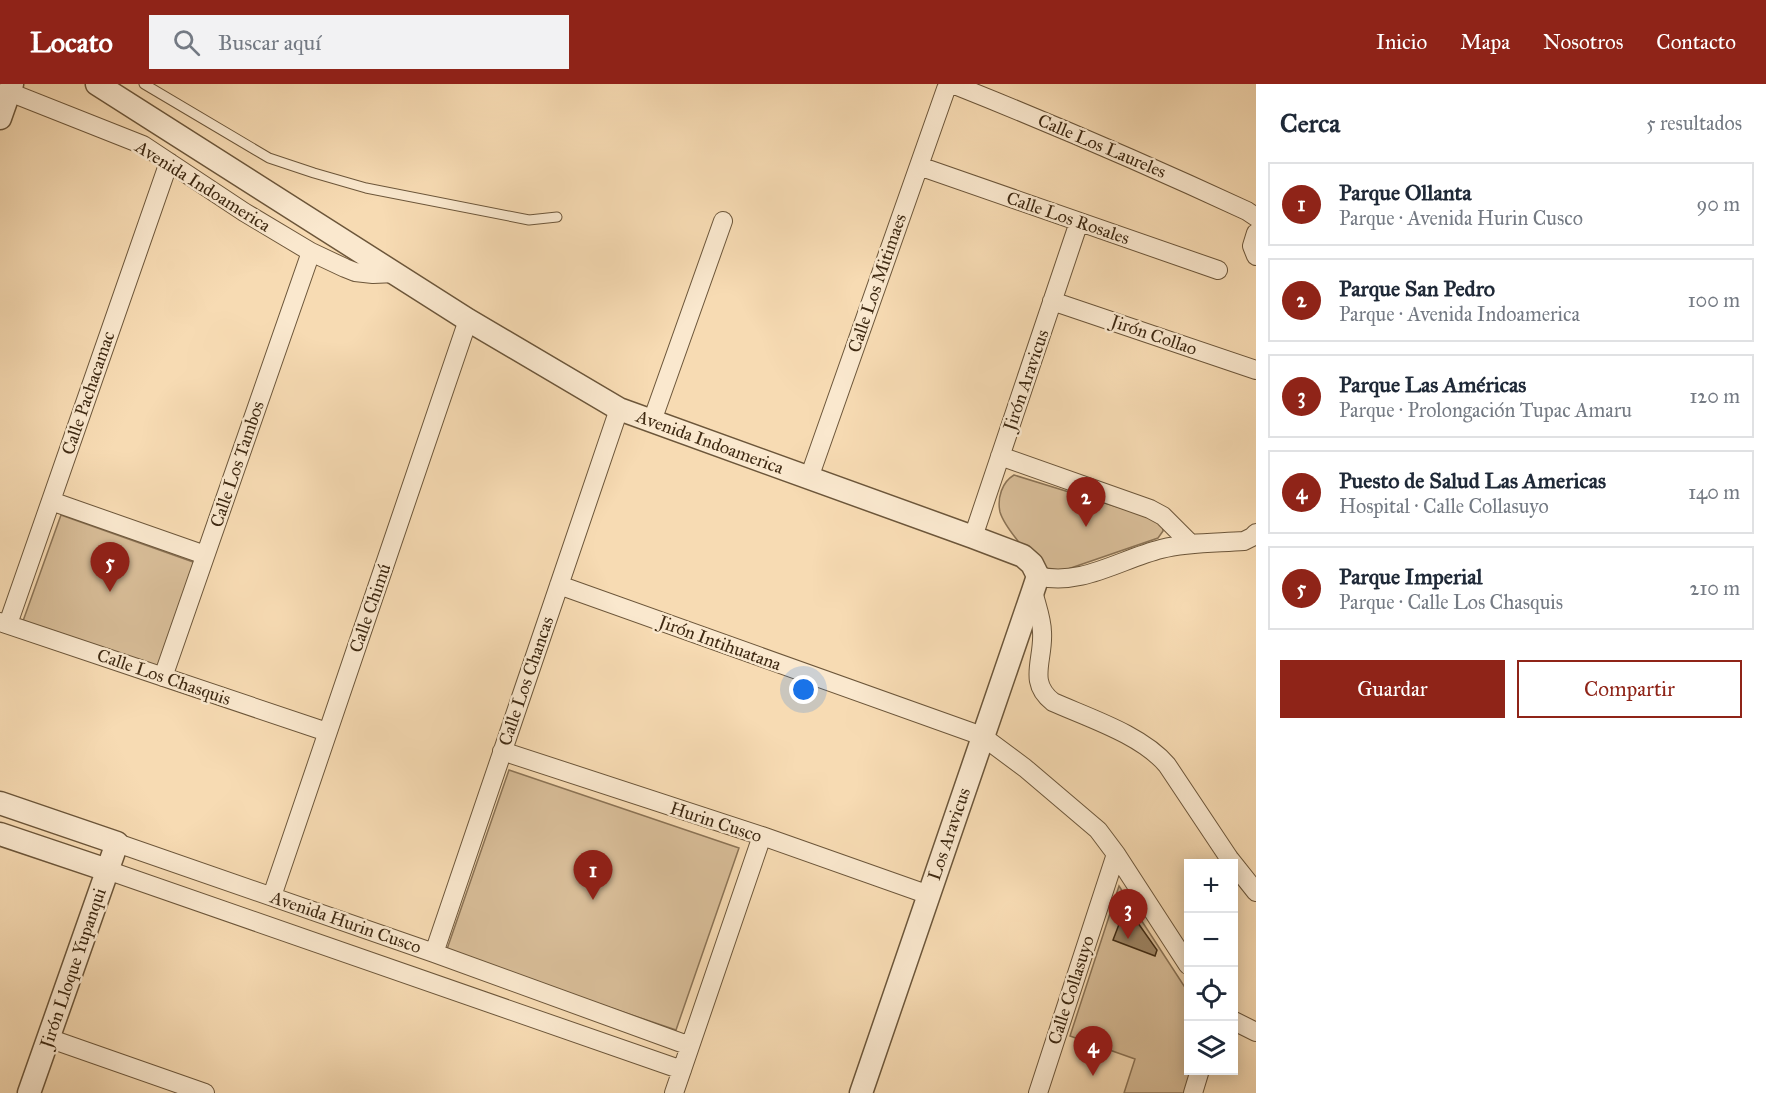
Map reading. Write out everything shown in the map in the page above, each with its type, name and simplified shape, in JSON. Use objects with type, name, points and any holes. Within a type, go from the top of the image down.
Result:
[{"type":"street","name":"Avenida Indoamerica","points":[[97,84],[468,320],[619,409],[1023,556],[1032,564],[1036,583]]},
{"type":"street","name":"Calle Los Laureles","points":[[946,89],[950,86],[957,86],[1045,121],[1180,180],[1256,217]]},
{"type":"street","name":"Avenida Indoamerica","points":[[11,88],[142,145],[244,212],[311,252],[355,272],[396,273]]},
{"type":"street","points":[[0,118],[11,88]]},
{"type":"street","name":"Calle Los Mitimaes","points":[[809,478],[946,89]]},
{"type":"street","name":"Calle Pachacamac","points":[[4,623],[51,501],[168,162]]},
{"type":"street","name":"Calle Los Rosales","points":[[919,166],[1218,270]]},
{"type":"street","points":[[652,421],[723,221]]},
{"type":"street","name":"Jirón Aravicus","points":[[973,537],[1079,222]]},
{"type":"street","points":[[1256,233],[1252,246],[1256,256]]},
{"type":"street","name":"Calle Los Tambos","points":[[163,677],[311,252]]},
{"type":"street","name":"Jirón Collao","points":[[1052,301],[1256,370]]},
{"type":"street","name":"Calle Chimú","points":[[272,896],[468,320]]},
{"type":"street","name":"Calle Los Chancas","points":[[434,953],[619,409]]},
{"type":"street","points":[[1000,456],[1150,509],[1163,516],[1191,544]]},
{"type":"street","points":[[51,501],[205,555]]},
{"type":"street","points":[[1256,533],[1244,541],[1191,544],[1162,549],[1086,574],[1036,583],[1042,632],[1038,686],[1044,695],[1053,702],[1119,732],[1157,753],[1186,791],[1229,858],[1256,892]]},
{"type":"street","name":"Los Aravicus","points":[[861,1093],[1036,583]]},
{"type":"street","name":"Jirón Intihuatana","points":[[559,585],[982,736],[1005,751],[1098,830],[1184,959]]},
{"type":"street","name":"Calle Los Chasquis","points":[[4,623],[327,732]]},
{"type":"street","name":"Hurin Cusco","points":[[502,751],[762,836],[929,895]]},
{"type":"street","name":"Avenida Hurin Cusco","points":[[0,803],[434,953],[690,1046]]},
{"type":"street","name":"Avenida Hurin Cusco","points":[[0,834],[682,1070]]},
{"type":"street","points":[[674,1093],[762,836]]},
{"type":"street","name":"Jirón Lloque Yupanqui","points":[[29,1093],[117,843]]},
{"type":"street","name":"Calle Collasuyo","points":[[1038,1093],[1116,854]]},
{"type":"street","points":[[1238,1023],[1256,1032]]},
{"type":"street","points":[[48,1038],[205,1093]]},
{"type":"street","points":[[1193,1093],[1199,1075]]},
{"type":"lane","points":[[144,84],[269,158],[314,173],[366,188],[529,220],[558,217]]},
{"type":"shaded area","points":[[1014,475],[1153,518],[1162,523],[1163,531],[1158,538],[1065,570],[1051,571],[1022,546],[1000,512],[1001,491]]},
{"type":"shaded area","points":[[61,515],[196,563],[159,668],[23,621]]},
{"type":"shaded area","points":[[509,770],[739,848],[676,1030],[446,952]]},
{"type":"shaded area","points":[[1119,886],[1184,986],[1184,1075],[1192,1075],[1186,1093],[1124,1093],[1135,1059],[1070,1036]]},
{"type":"building","points":[[1126,906],[1157,950],[1155,956],[1113,940]]},
{"type":"place","name":"Parque San Pedro","points":[[1086,527]]},
{"type":"place","name":"Parque Imperial","points":[[110,592]]},
{"type":"place","name":"Parque Ollanta","points":[[593,900]]},
{"type":"place","name":"Parque Las Américas","points":[[1128,939]]},
{"type":"place","name":"Puesto de Salud Las Americas","points":[[1093,1076]]}]
